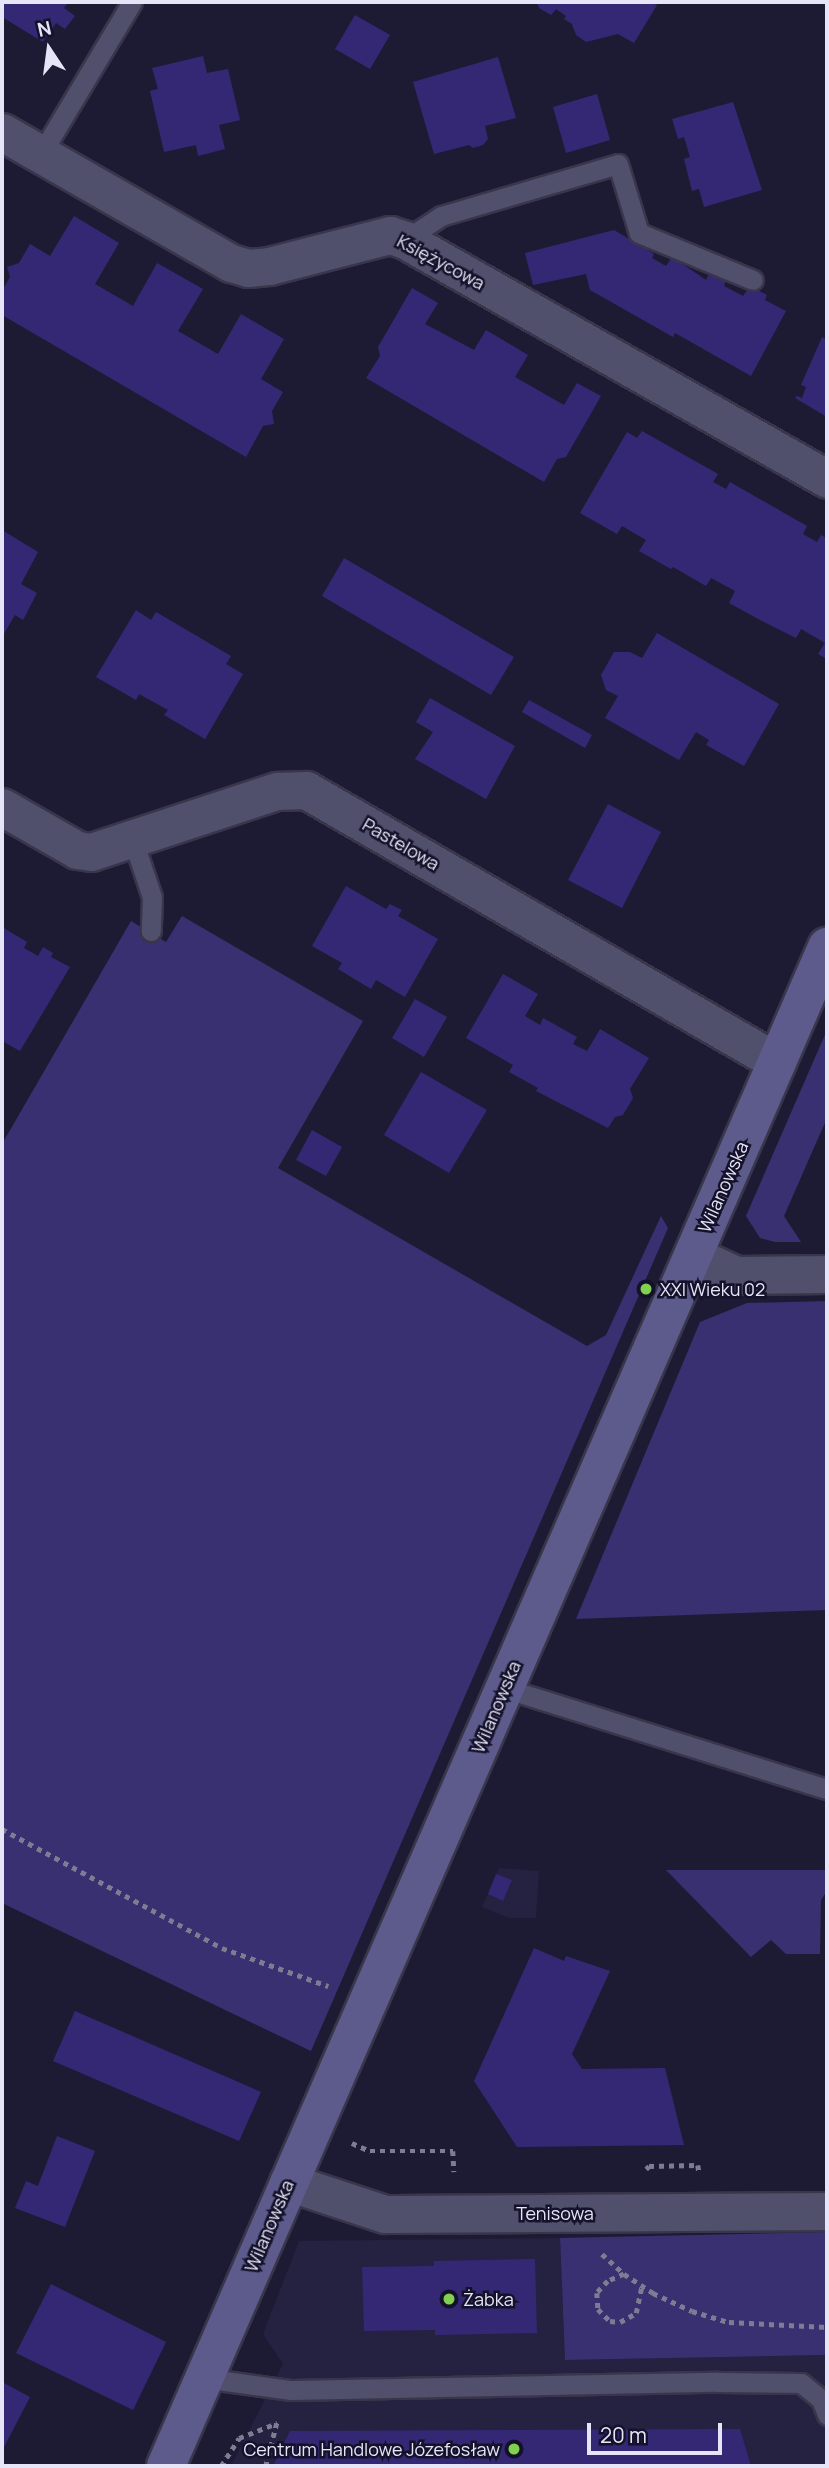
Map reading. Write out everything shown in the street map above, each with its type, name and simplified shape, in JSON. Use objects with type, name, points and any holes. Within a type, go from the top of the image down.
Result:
[{"type":"street","name":"Księżycowa","points":[[2,132],[231,263],[248,268],[269,266],[390,235],[405,240],[827,479]]},
{"type":"street","name":"Pastelowa","points":[[2,807],[77,850],[92,852],[277,790],[306,790],[778,1062]]},
{"type":"street","name":"Wilanowska","points":[[166,2466],[827,947]]},
{"type":"street","points":[[693,1255],[736,1275],[827,1274]]},
{"type":"street","name":"Tenisowa","points":[[288,2182],[385,2214],[827,2211]]},
{"type":"lane","points":[[41,155],[132,2]]},
{"type":"lane","points":[[405,240],[441,216],[618,164],[639,233],[752,280]]},
{"type":"lane","points":[[133,840],[152,897],[151,930]]},
{"type":"lane","points":[[504,1688],[827,1789]]},
{"type":"lane","points":[[204,2378],[291,2390],[704,2382],[801,2383],[821,2399],[827,2415]]},
{"type":"path","points":[[2,1829],[222,1948],[367,2000]]},
{"type":"path","points":[[599,2251],[624,2274],[692,2311],[729,2322],[827,2327]]},
{"type":"path","points":[[624,2274],[608,2281],[597,2292],[598,2309],[610,2321],[620,2322],[636,2313],[642,2285]]},
{"type":"path","points":[[221,2466],[239,2438],[278,2423],[267,2466]]},
{"type":"shaded area","points":[[182,916],[363,1021],[278,1168],[587,1346],[606,1335],[661,1216],[668,1228],[311,2051],[2,1903],[2,1144],[131,921],[166,942]]},
{"type":"shaded area","points":[[827,1030],[827,1118],[784,1216],[801,1242],[775,1242],[760,1238],[746,1216]]},
{"type":"shaded area","points":[[827,1301],[827,1610],[576,1619],[700,1322],[747,1303]]},
{"type":"shaded area","points":[[499,1868],[539,1871],[536,1918],[509,1918],[482,1907]]},
{"type":"shaded area","points":[[666,1870],[827,1870],[827,1891],[821,1900],[820,1954],[786,1954],[771,1940],[751,1957]]},
{"type":"shaded area","points":[[827,2232],[827,2355],[565,2360],[560,2238]]},
{"type":"shaded area","points":[[560,2238],[565,2360],[827,2355],[827,2466],[231,2466],[283,2364],[263,2334],[299,2241]]},
{"type":"building","points":[[2,2],[68,2],[64,8],[75,16],[65,29],[56,23],[43,42],[2,17]]},
{"type":"building","points":[[537,2],[652,2],[657,5],[634,43],[618,34],[586,42],[576,35],[572,24],[564,19],[566,16],[556,9],[551,15],[539,8]]},
{"type":"building","points":[[355,15],[390,35],[370,69],[335,49]]},
{"type":"building","points":[[203,56],[207,73],[228,69],[240,120],[219,125],[225,149],[198,156],[196,145],[164,152],[150,91],[158,89],[152,68]]},
{"type":"building","points":[[498,57],[516,118],[485,126],[488,139],[483,145],[473,148],[469,145],[434,154],[413,82]]},
{"type":"building","points":[[597,94],[610,140],[566,153],[553,107]]},
{"type":"building","points":[[733,102],[762,190],[704,207],[699,189],[692,191],[684,159],[690,157],[684,137],[678,139],[672,119]]},
{"type":"building","points":[[74,216],[119,243],[95,284],[133,306],[157,263],[203,289],[178,331],[218,354],[241,314],[284,339],[261,379],[283,392],[272,411],[274,424],[263,426],[246,457],[2,315],[2,291],[10,277],[7,267],[19,263],[30,244],[50,256]]},
{"type":"building","points":[[614,230],[654,254],[652,258],[666,266],[672,257],[706,280],[710,272],[726,280],[724,286],[743,296],[750,286],[767,295],[765,300],[786,311],[751,376],[675,333],[673,337],[590,290],[586,274],[533,285],[525,253]]},
{"type":"building","points":[[412,288],[438,303],[425,324],[474,350],[486,330],[528,355],[515,377],[564,405],[577,383],[601,396],[566,457],[557,459],[544,482],[366,378],[380,356],[378,347]]},
{"type":"building","points":[[822,337],[827,340],[827,417],[795,398],[802,398],[806,387],[801,385]]},
{"type":"building","points":[[642,431],[718,474],[713,482],[726,489],[730,482],[807,526],[803,534],[817,542],[821,535],[827,538],[827,659],[818,654],[825,643],[801,629],[796,638],[762,621],[729,603],[735,591],[711,578],[706,586],[673,567],[671,569],[639,551],[646,540],[622,526],[617,534],[580,513],[627,432],[637,438]]},
{"type":"building","points":[[2,530],[38,552],[21,584],[37,593],[23,620],[15,615],[2,637]]},
{"type":"building","points":[[344,558],[514,657],[491,695],[322,596]]},
{"type":"building","points":[[136,610],[151,620],[156,612],[231,656],[226,664],[243,674],[205,739],[164,715],[168,710],[139,694],[136,700],[96,677]]},
{"type":"building","points":[[657,633],[779,704],[744,766],[706,745],[709,740],[696,732],[679,760],[605,718],[618,696],[606,690],[601,675],[614,652],[630,652],[642,658]]},
{"type":"building","points":[[430,698],[515,746],[486,799],[415,759],[433,732],[416,722]]},
{"type":"building","points":[[529,700],[592,735],[585,748],[522,712]]},
{"type":"building","points":[[608,804],[661,832],[622,908],[568,880]]},
{"type":"building","points":[[346,886],[386,909],[390,904],[402,910],[398,916],[438,939],[405,997],[376,980],[371,989],[338,969],[342,963],[312,946]]},
{"type":"building","points":[[2,927],[27,942],[24,948],[38,956],[43,947],[53,953],[51,957],[70,967],[20,1051],[2,1041]]},
{"type":"building","points":[[503,974],[538,994],[525,1016],[540,1025],[543,1018],[577,1037],[573,1044],[587,1051],[600,1029],[649,1058],[630,1089],[633,1098],[623,1115],[615,1117],[608,1128],[536,1091],[538,1088],[509,1072],[513,1065],[466,1038]]},
{"type":"building","points":[[415,999],[447,1017],[424,1057],[392,1038]]},
{"type":"building","points":[[421,1072],[487,1110],[449,1173],[384,1135]]},
{"type":"building","points":[[312,1130],[342,1147],[326,1176],[296,1160]]},
{"type":"building","points":[[496,1874],[512,1880],[503,1901],[488,1894]]},
{"type":"building","points":[[534,1948],[564,1961],[566,1956],[610,1971],[572,2054],[582,2069],[665,2068],[684,2145],[517,2147],[474,2081]]},
{"type":"building","points":[[75,2011],[261,2092],[239,2141],[53,2061]]},
{"type":"building","points":[[57,2136],[95,2151],[65,2227],[15,2208],[26,2181],[38,2186]]},
{"type":"building","name":"Żabka","points":[[535,2259],[537,2333],[435,2335],[435,2330],[364,2331],[362,2267],[434,2266],[434,2261]]},
{"type":"building","points":[[51,2284],[166,2342],[133,2410],[16,2353]]},
{"type":"building","points":[[2,2382],[30,2397],[2,2451]]},
{"type":"building","name":"Centrum Handlowe Józefosław","points":[[740,2429],[751,2466],[273,2466],[290,2431]]},
{"type":"place","name":"XXI Wieku 02","points":[[646,1289]]},
{"type":"place","name":"Żabka","points":[[449,2299]]},
{"type":"place","name":"Centrum Handlowe Józefosław","points":[[514,2449]]}]
